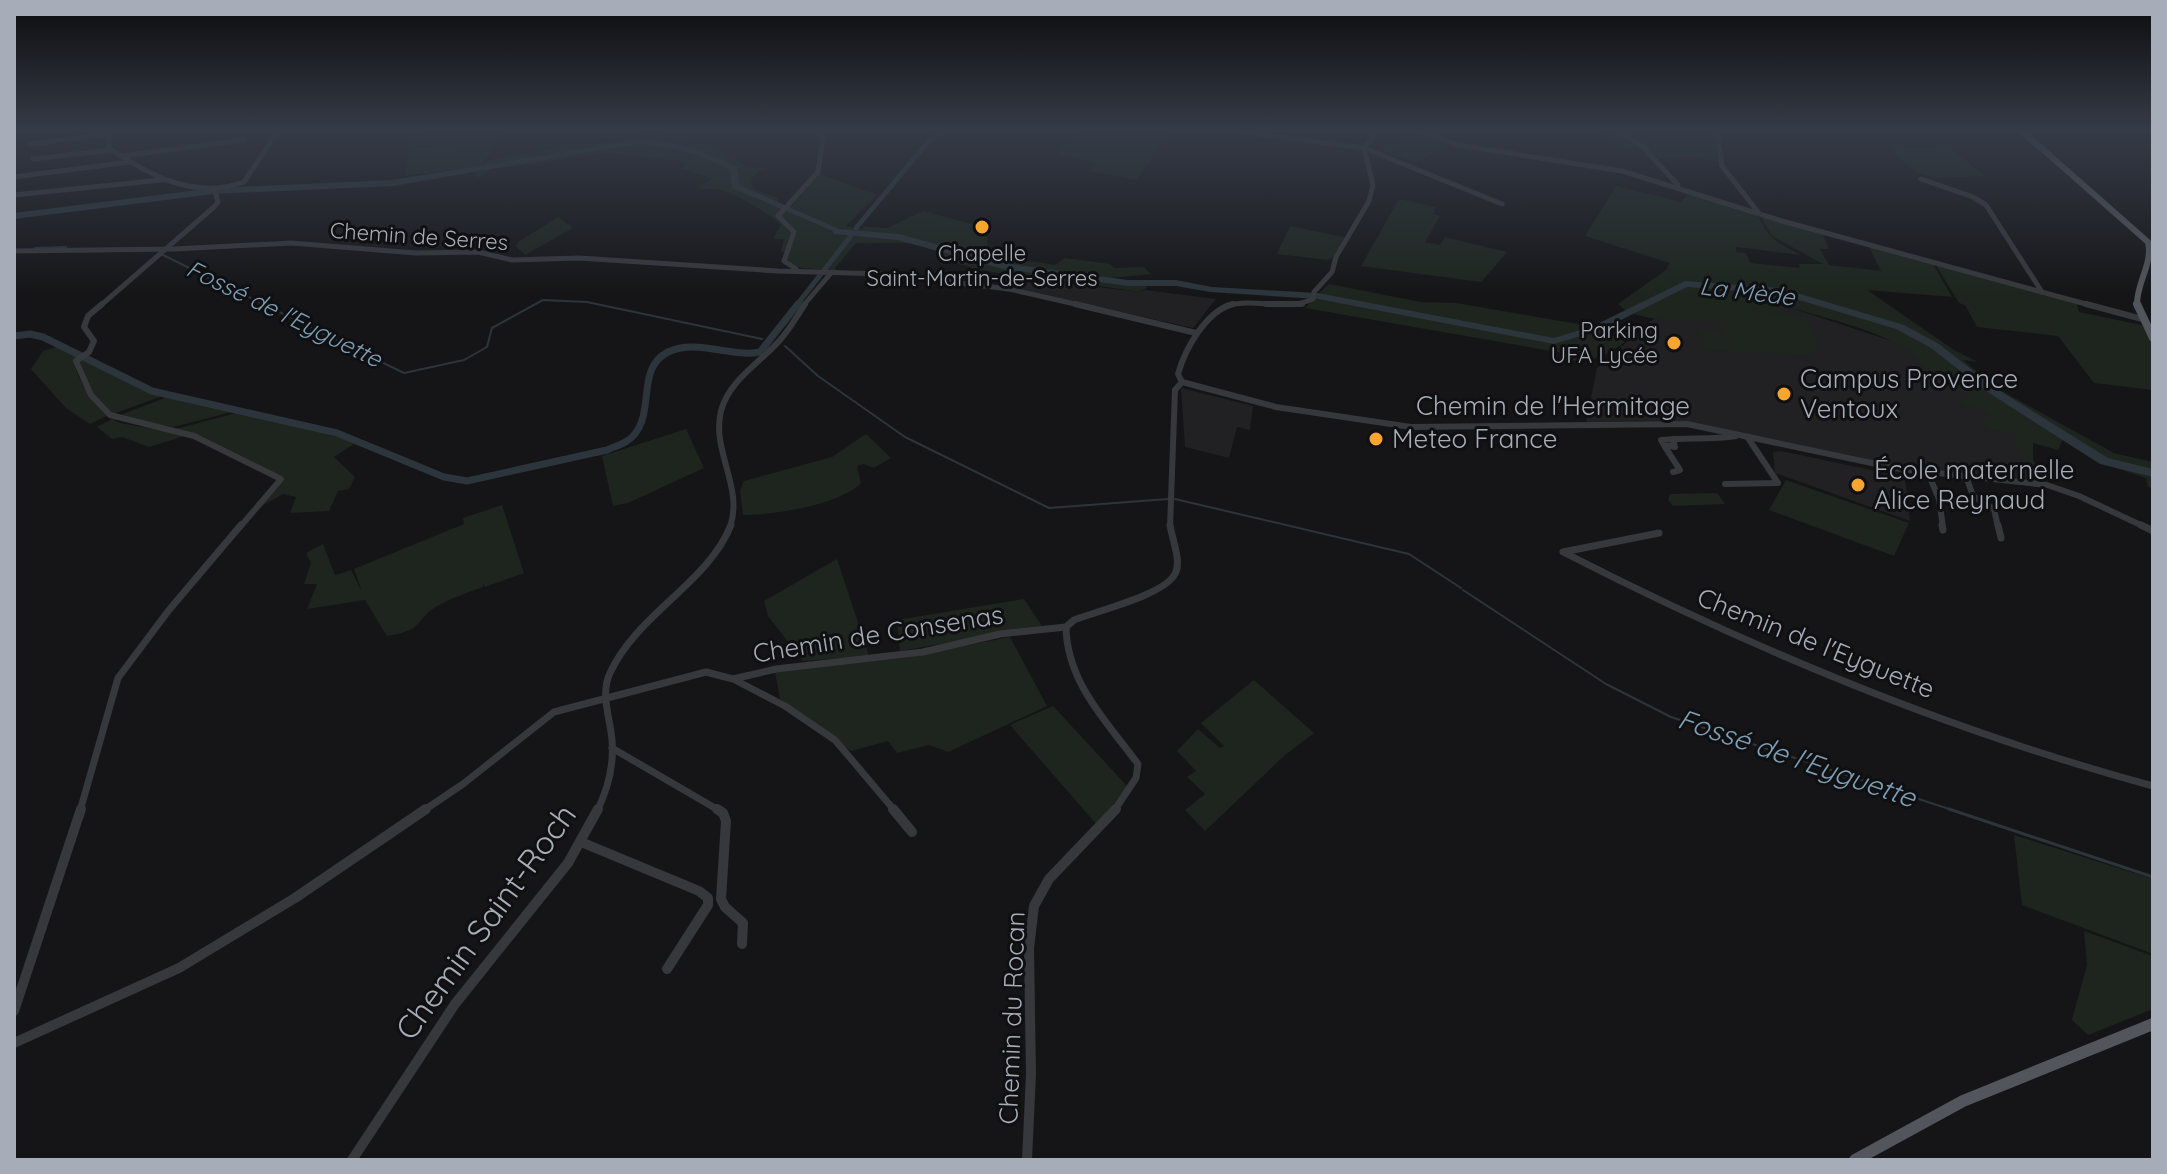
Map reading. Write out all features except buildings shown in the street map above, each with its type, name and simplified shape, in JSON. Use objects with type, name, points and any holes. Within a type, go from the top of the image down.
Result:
[{"type":"main road","points":[[2085,186],[2148,242],[2152,256],[2137,295],[2142,319],[2153,338]]},
{"type":"main road","points":[[1855,1160],[1941,1110],[2153,1024]]},
{"type":"street","points":[[49,190],[92,186]]},
{"type":"street","points":[[14,195],[98,186]]},
{"type":"street","points":[[179,186],[215,190],[230,186]]},
{"type":"street","points":[[802,271],[784,263],[785,251],[794,232],[778,220],[806,186]]},
{"type":"street","points":[[1066,627],[1074,620],[1164,587],[1176,573],[1177,561],[1169,522],[1175,390],[1182,382],[1178,374],[1180,366],[1196,333],[1228,305],[1297,305],[1314,295],[1332,272],[1336,257],[1369,201],[1373,186]]},
{"type":"street","points":[[1457,186],[1502,204]]},
{"type":"street","points":[[1674,186],[1759,214],[2142,319]]},
{"type":"street","points":[[1737,186],[1759,214]]},
{"type":"street","points":[[1941,186],[1986,205],[2042,292]]},
{"type":"street","points":[[14,1011],[79,816],[118,678],[169,610],[281,479],[194,436],[110,415],[91,395],[76,361],[83,357],[94,341],[84,327],[88,316],[217,205],[215,190]]},
{"type":"street","name":"Chemin de Serres","points":[[14,251],[67,248],[165,250],[291,243],[416,253],[478,252],[512,260],[579,258],[826,272]]},
{"type":"street","points":[[606,698],[608,675],[642,629],[717,551],[730,530],[735,500],[718,423],[722,408],[745,374],[780,340],[826,272],[886,274],[1009,289],[1186,328],[1196,333]]},
{"type":"street","name":"Chemin de l'Hermitage","points":[[1182,382],[1276,407],[1411,427],[1673,422],[1853,461],[1928,473],[2032,481],[2062,489],[2153,531]]},
{"type":"street","points":[[1673,472],[1680,470],[1661,440],[1738,435]]},
{"type":"street","points":[[1725,484],[1778,484],[1748,438]]},
{"type":"street","points":[[1752,446],[1763,446],[1768,442]]},
{"type":"street","points":[[1928,473],[1939,499],[1943,530]]},
{"type":"street","points":[[1966,476],[1973,496],[1995,512],[2001,538]]},
{"type":"street","name":"Chemin de l'Eyguette","points":[[1659,533],[1563,552],[1654,599],[1799,663],[2061,761],[2153,786]]},
{"type":"street","name":"Chemin de Consenas","points":[[14,1043],[179,968],[295,898],[463,784],[545,717],[706,672],[733,679],[776,669],[923,652],[1000,634],[1066,627]]},
{"type":"street","name":"Chemin du Rocan","points":[[1027,1160],[1031,1067],[1031,919],[1038,894],[1111,815],[1134,785],[1139,772],[1138,764],[1082,685],[1065,643],[1066,627]]},
{"type":"street","points":[[733,679],[785,706],[835,740],[912,832]]},
{"type":"street","name":"Chemin Saint-Roch","points":[[352,1160],[384,1119],[456,1003],[522,926],[581,842],[606,792],[612,748],[606,698]]},
{"type":"street","points":[[612,748],[723,813],[721,899],[725,907],[743,923],[742,944]]},
{"type":"street","points":[[581,842],[699,891],[708,898],[708,905],[667,969]]},
{"type":"shaded area","points":[[701,186],[752,186],[753,189],[778,198],[777,205],[789,209],[810,186],[852,186],[877,195],[846,226],[887,228],[923,211],[976,225],[974,230],[986,231],[988,251],[1001,257],[1055,265],[1065,258],[1110,264],[1114,268],[1144,267],[1151,274],[1100,279],[1145,283],[1147,288],[1139,292],[987,271],[938,257],[938,252],[928,248],[898,243],[856,243],[835,268],[836,271],[793,267],[787,262],[786,252],[781,252],[784,239],[773,239],[781,225],[732,194],[716,189],[696,189]]},
{"type":"shaded area","points":[[1616,186],[1682,202],[1689,191],[1758,215],[1765,229],[1775,240],[1801,255],[1736,247],[1736,252],[1746,253],[1750,263],[1800,268],[1799,264],[1823,264],[1772,236],[1761,217],[1822,232],[1829,249],[1820,249],[1829,265],[1881,271],[1868,245],[1933,264],[1952,297],[1867,290],[1954,350],[1978,362],[1963,360],[1998,389],[2114,453],[2153,462],[2153,488],[2148,487],[2146,478],[2104,464],[2063,439],[2058,450],[2033,443],[2033,460],[2045,481],[2041,481],[2013,442],[2017,438],[2013,433],[1990,430],[1983,422],[1991,414],[1959,402],[1969,395],[1963,387],[1947,384],[1939,371],[1925,369],[1916,357],[1902,347],[1864,330],[1790,307],[1777,312],[1742,311],[1805,316],[1819,345],[1810,355],[1706,350],[1697,330],[1724,332],[1718,321],[1651,318],[1627,311],[1618,304],[1666,270],[1670,263],[1585,236]]},
{"type":"shaded area","points":[[1399,199],[1436,207],[1433,214],[1440,216],[1425,242],[1440,245],[1445,237],[1507,252],[1481,282],[1361,266]]},
{"type":"shaded area","points":[[558,217],[573,228],[525,255],[516,246],[518,242]]},
{"type":"shaded area","points":[[1290,226],[1344,237],[1334,257],[1327,260],[1277,254]]},
{"type":"shaded area","points":[[1936,265],[2076,301],[2079,312],[2142,325],[2153,342],[2153,390],[2094,383],[2058,336],[1977,327]]},
{"type":"shaded area","points":[[1016,277],[1216,299],[1193,328],[1015,288]]},
{"type":"shaded area","points":[[1329,284],[1421,302],[1456,303],[1595,327],[1554,340],[1318,294]]},
{"type":"shaded area","points":[[1316,297],[1555,342],[1600,329],[1625,342],[1600,356],[1571,361],[1569,354],[1305,308]]},
{"type":"shaded area","name":"Campus Provence Ventoux","points":[[1767,300],[1931,354],[2032,443],[2033,460],[2045,483],[1911,469],[1681,421],[1586,422],[1597,368],[1666,308]]},
{"type":"shaded area","points":[[56,347],[79,357],[73,361],[79,377],[107,416],[90,424],[66,408],[31,369],[43,351]]},
{"type":"shaded area","points":[[83,358],[162,396],[113,414],[94,396],[79,360]]},
{"type":"shaded area","points":[[1181,388],[1253,406],[1250,430],[1237,427],[1229,458],[1185,447]]},
{"type":"shaded area","points":[[167,397],[236,411],[173,427],[118,416]]},
{"type":"shaded area","points":[[240,412],[357,442],[334,457],[355,477],[349,489],[338,491],[329,511],[290,513],[296,497],[283,494],[260,507],[284,477],[176,429]]},
{"type":"shaded area","points":[[112,419],[188,435],[149,447],[122,437],[112,439],[97,427]]},
{"type":"shaded area","points":[[686,429],[704,468],[628,503],[613,506],[602,456]]},
{"type":"shaded area","points":[[866,434],[891,458],[874,468],[864,464],[857,466],[861,483],[851,491],[806,507],[743,515],[740,491],[744,481],[832,457]]},
{"type":"shaded area","name":"École maternelle Alice Reynaud","points":[[1781,451],[1905,477],[1910,521],[1775,473],[1773,452]]},
{"type":"shaded area","points":[[1786,480],[1909,523],[1894,556],[1769,510]]},
{"type":"shaded area","points":[[1717,493],[1725,504],[1673,506],[1668,500],[1670,494]]},
{"type":"shaded area","points":[[502,505],[524,573],[485,587],[483,583],[483,587],[432,609],[409,631],[400,634],[387,636],[365,600],[307,609],[317,584],[304,584],[311,563],[306,553],[323,544],[335,575],[351,570],[362,592],[354,569],[464,524],[463,518]]},
{"type":"shaded area","points":[[837,559],[869,656],[803,661],[768,616],[764,601]]},
{"type":"shaded area","points":[[1024,599],[1042,626],[900,651],[897,620]]},
{"type":"shaded area","points":[[1010,637],[1047,706],[948,752],[929,745],[897,753],[888,741],[851,751],[780,699],[775,672],[910,657]]},
{"type":"shaded area","points":[[1254,680],[1314,733],[1284,756],[1205,831],[1185,810],[1205,794],[1187,777],[1196,771],[1177,751],[1198,729],[1220,748],[1224,746],[1201,723]]},
{"type":"shaded area","points":[[1053,706],[1128,787],[1097,825],[1010,725]]},
{"type":"shaded area","points":[[2014,835],[2153,879],[2153,954],[2022,905]]},
{"type":"shaded area","points":[[2084,931],[2153,956],[2153,1009],[2088,1035],[2072,1020],[2087,965]]},
{"type":"waterway","name":"La Mède","points":[[14,216],[214,191],[331,186]]},
{"type":"waterway","name":"La Mède","points":[[735,186],[835,229]]},
{"type":"waterway","points":[[856,228],[891,186]]},
{"type":"waterway","name":"La Mède","points":[[837,232],[899,237],[1003,266],[1050,274],[1128,283],[1176,283],[1210,289]]},
{"type":"waterway","points":[[796,306],[850,237]]},
{"type":"waterway","name":"Fossé de l'Eyguette","points":[[35,248],[66,247]]},
{"type":"waterway","name":"Fossé de l'Eyguette","points":[[163,255],[404,373],[464,360],[487,347],[492,328],[543,300],[587,302],[762,339]]},
{"type":"waterway","name":"La Mède","points":[[1215,289],[1318,296],[1554,341],[1597,328],[1685,284],[1780,291],[1900,327],[1935,346],[1990,389],[2104,461],[2153,473]]},
{"type":"waterway","points":[[14,336],[30,334],[43,337],[152,391],[337,433],[444,477],[467,481],[607,450],[625,442],[640,425],[649,379],[658,359],[668,352],[690,347],[737,353],[760,352],[798,304]]},
{"type":"waterway","name":"Fossé de l'Eyguette","points":[[785,346],[818,376],[905,437],[1049,508],[1168,499]]},
{"type":"waterway","name":"Fossé de l'Eyguette","points":[[1175,499],[1409,554],[1461,588]]},
{"type":"waterway","name":"Fossé de l'Eyguette","points":[[1463,590],[1606,684],[1671,717],[1955,811]]},
{"type":"waterway","name":"Fossé de l'Eyguette","points":[[1949,809],[1955,811]]},
{"type":"waterway","name":"Fossé de l'Eyguette","points":[[1955,811],[2153,877]]},
{"type":"place","name":"Chapelle Saint-Martin-de-Serres","points":[[982,227]]},
{"type":"place","name":"Parking UFA Lycée","points":[[1674,343]]},
{"type":"place","name":"Campus Provence Ventoux","points":[[1784,394]]},
{"type":"place","name":"Meteo France","points":[[1376,439]]},
{"type":"place","name":"École maternelle Alice Reynaud","points":[[1858,485]]}]
